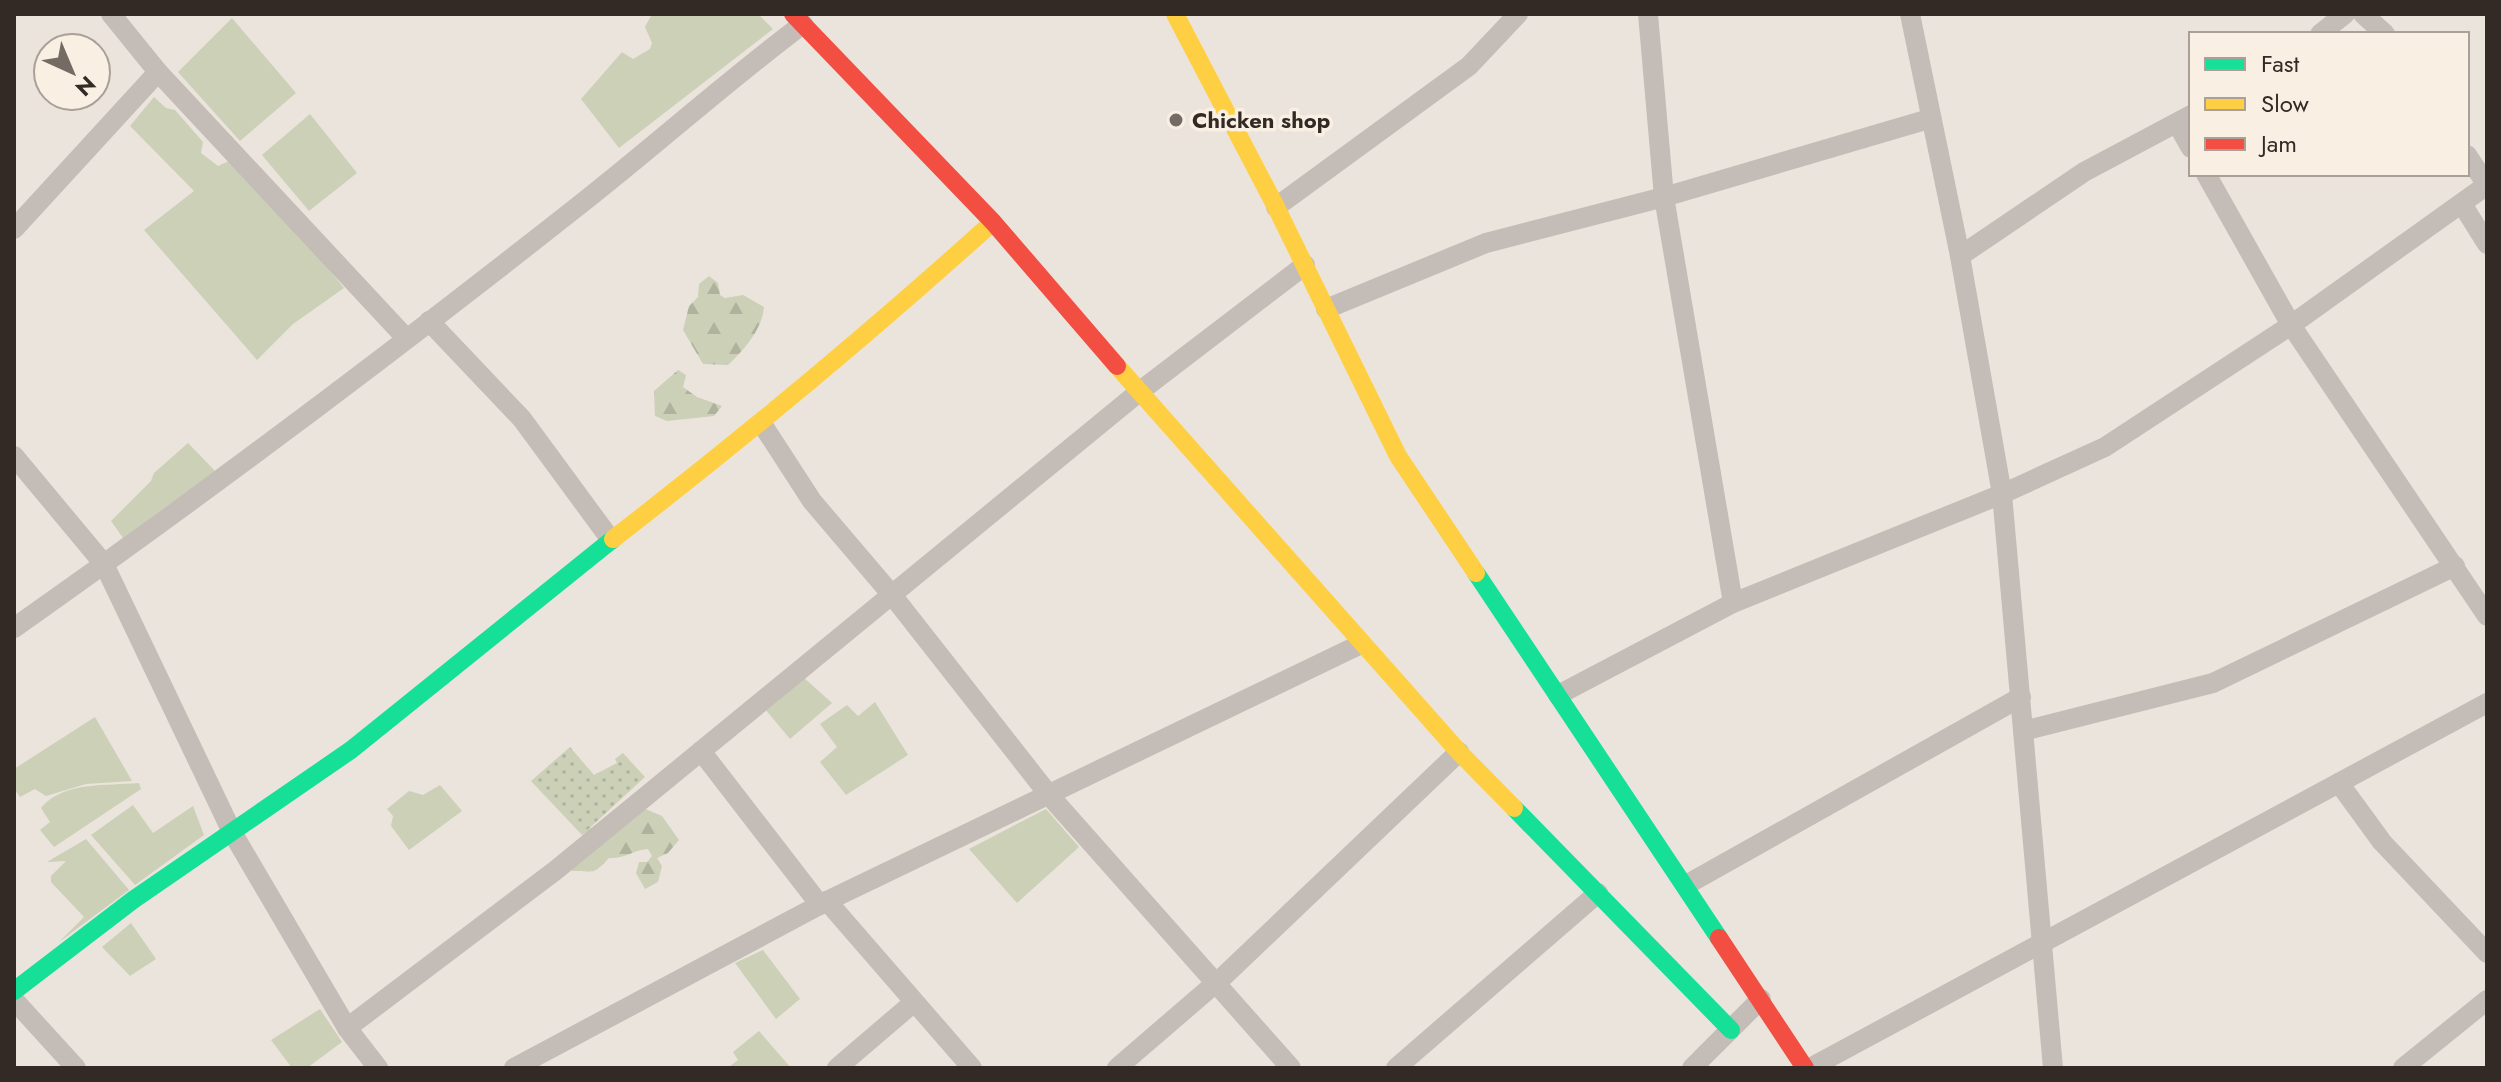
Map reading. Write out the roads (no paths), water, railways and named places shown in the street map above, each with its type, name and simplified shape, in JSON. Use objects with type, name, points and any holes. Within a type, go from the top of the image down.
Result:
[{"type":"street","points":[[111,14],[158,72],[406,338]]},
{"type":"street","points":[[1175,14],[1276,207],[1398,456],[1808,1068],[2487,703]]},
{"type":"street","points":[[1276,207],[1469,66],[1518,14]]},
{"type":"street","points":[[1648,14],[1664,197],[1733,603]]},
{"type":"street","points":[[1910,14],[1929,119],[1960,256],[2002,494],[2053,1068]]},
{"type":"street","points":[[2322,32],[2345,14]]},
{"type":"street","points":[[2363,14],[2383,32]]},
{"type":"street","points":[[14,628],[429,321],[585,201],[798,19],[993,222],[1139,392],[1459,752],[1731,1030]]},
{"type":"street","points":[[14,229],[158,72]]},
{"type":"street","points":[[1326,309],[1486,243],[1664,197],[1929,119]]},
{"type":"street","points":[[1960,256],[2084,172],[2184,119],[2189,140]]},
{"type":"street","points":[[1558,695],[1733,603],[2002,494],[2105,447],[2291,325],[2487,185],[2469,158]]},
{"type":"street","points":[[2207,176],[2291,325],[2487,616]]},
{"type":"street","points":[[2462,204],[2487,244]]},
{"type":"street","points":[[14,991],[133,900],[351,750],[611,540],[762,424],[859,343],[993,222]]},
{"type":"street","points":[[347,1028],[556,870],[1139,392],[1305,265]]},
{"type":"street","points":[[429,321],[522,419],[611,540]]},
{"type":"street","points":[[762,424],[812,501],[892,595],[1049,795],[1291,1068]]},
{"type":"street","points":[[14,456],[104,564],[232,832],[347,1028],[378,1068]]},
{"type":"street","points":[[2023,731],[2213,683],[2455,566]]},
{"type":"street","points":[[514,1068],[824,903],[1361,644]]},
{"type":"street","points":[[1686,885],[2021,697]]},
{"type":"street","points":[[701,751],[824,903],[972,1068]]},
{"type":"street","points":[[1117,1068],[1216,983],[1459,752]]},
{"type":"street","points":[[2339,783],[2382,842],[2487,953]]},
{"type":"street","points":[[1396,1068],[1598,893]]},
{"type":"street","points":[[1692,1068],[1761,999]]},
{"type":"street","points":[[14,1000],[76,1068]]},
{"type":"street","points":[[2403,1068],[2487,1000]]},
{"type":"street","points":[[837,1068],[913,1003]]},
{"type":"place","name":"Chicken shop","points":[[1176,120]]}]
